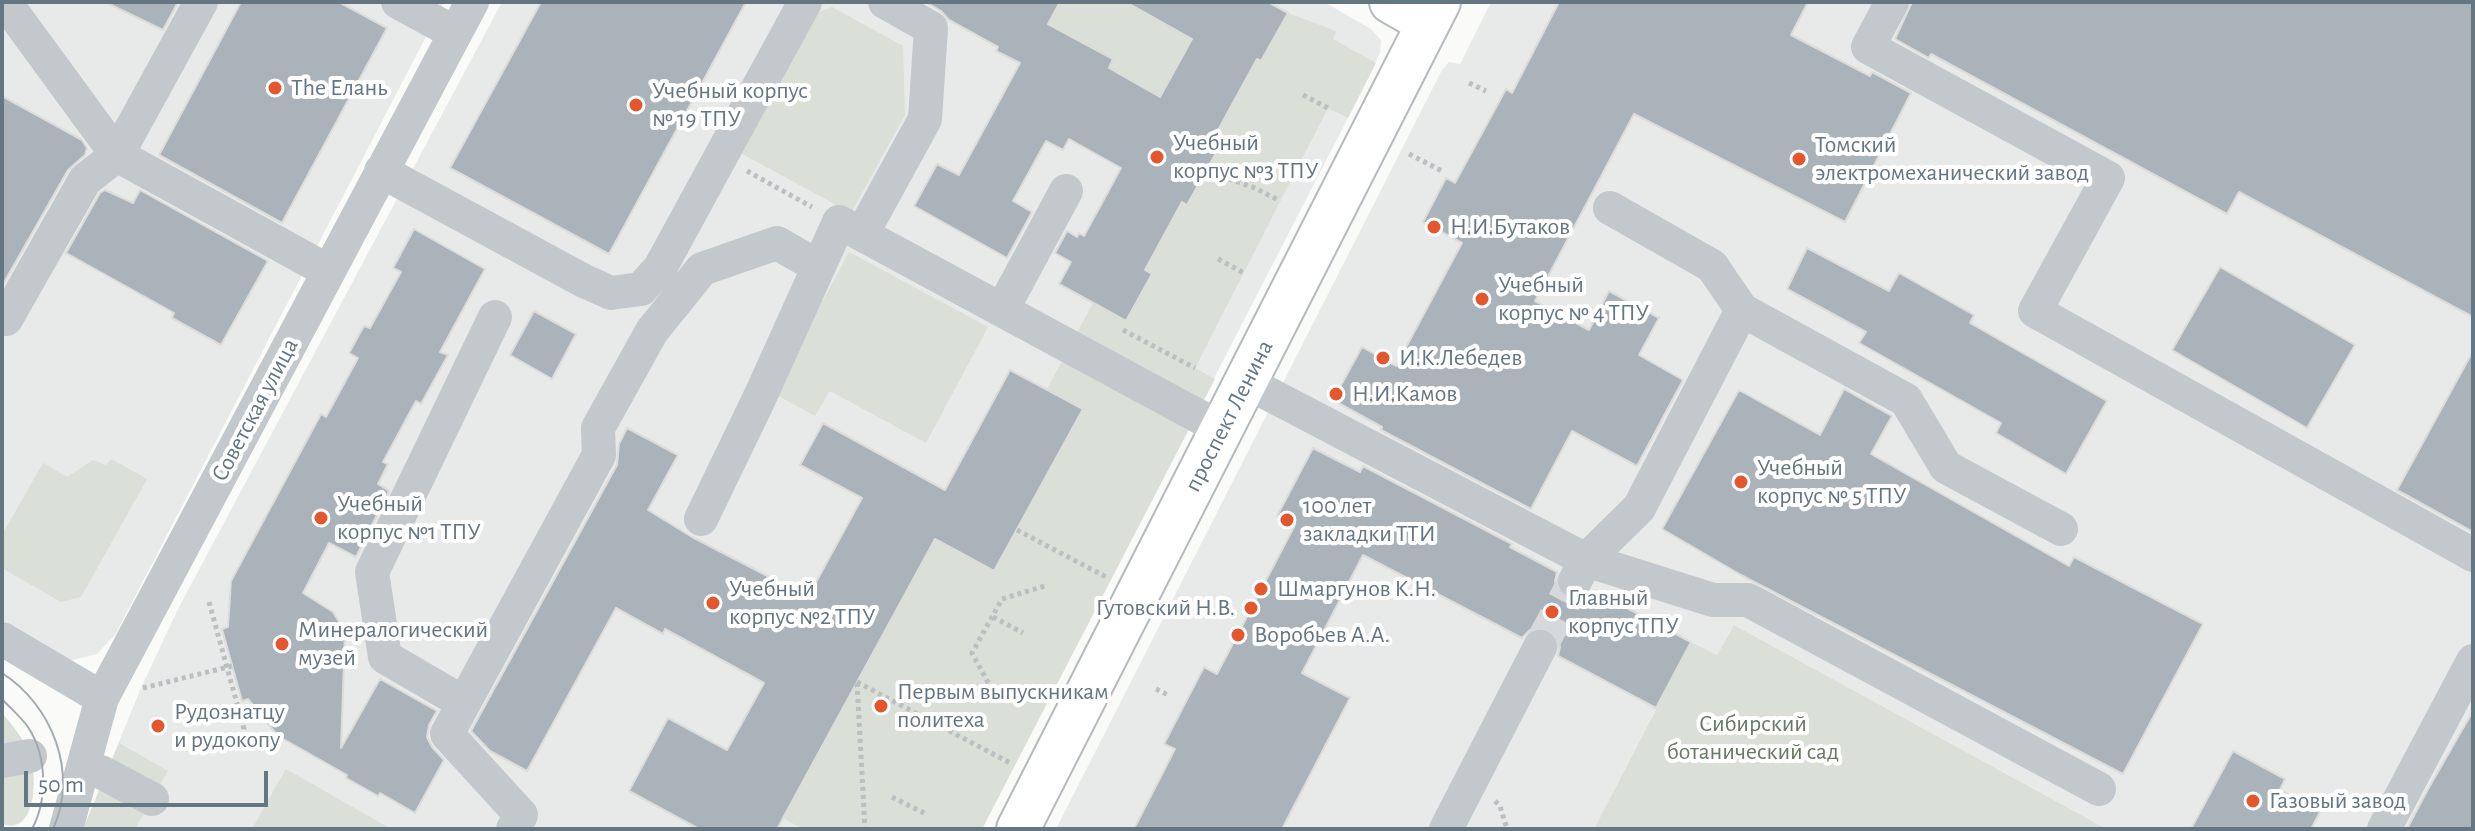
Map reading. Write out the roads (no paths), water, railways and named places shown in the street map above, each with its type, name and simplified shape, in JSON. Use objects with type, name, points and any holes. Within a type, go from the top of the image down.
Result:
[{"type":"main road","points":[[1391,2],[1433,12]]},
{"type":"main road","name":"проспект Ленина","points":[[1018,829],[1433,12]]},
{"type":"street","points":[[5,2],[117,155],[328,271]]},
{"type":"street","points":[[3,320],[85,180],[117,155],[201,2]]},
{"type":"street","points":[[398,2],[455,33]]},
{"type":"street","name":"Советская улица","points":[[66,829],[102,698],[472,2]]},
{"type":"street","points":[[701,519],[759,399],[817,266],[851,228],[925,119],[931,28],[885,2]]},
{"type":"street","points":[[1892,2],[1868,47],[2108,178],[2035,311],[2473,555]]},
{"type":"street","points":[[381,171],[584,281],[611,293],[641,289],[660,268],[808,4]]},
{"type":"street","points":[[1002,310],[1066,191]]},
{"type":"street","points":[[1610,208],[1712,266],[1742,310],[1906,400],[1946,467],[2061,529]]},
{"type":"street","points":[[851,228],[1222,429]]},
{"type":"street","points":[[513,829],[521,815],[447,734],[599,455],[598,428],[652,331],[702,269],[777,243],[817,266]]},
{"type":"street","points":[[1580,571],[1639,508],[1742,310]]},
{"type":"street","points":[[464,703],[385,657],[372,572],[495,317]]},
{"type":"street","points":[[1246,382],[1580,571],[1713,600],[1748,600],[2099,789]]},
{"type":"street","points":[[2,639],[102,698]]},
{"type":"street","points":[[1446,829],[1540,647]]},
{"type":"street","points":[[2384,829],[2473,661]]},
{"type":"street","points":[[101,772],[152,799]]},
{"type":"tunnel","points":[[1540,647],[1575,581]]},
{"type":"tram line","points":[[2,673],[35,703],[56,742],[63,786],[53,829]]},
{"type":"tram line","points":[[2,699],[28,727],[39,751],[43,791],[32,829]]},
{"type":"place","name":"The Елань","points":[[275,88]]},
{"type":"place","name":"Учебный корпус № 19 ТПУ","points":[[636,105]]},
{"type":"place","name":"Учебный корпус №3 ТПУ","points":[[1157,157]]},
{"type":"place","name":"Томский электромеханический завод","points":[[1799,159]]},
{"type":"place","name":"Н.И.Бутаков","points":[[1434,227]]},
{"type":"place","name":"Учебный корпус № 4 ТПУ","points":[[1482,299]]},
{"type":"place","name":"И.К.Лебедев","points":[[1383,358]]},
{"type":"place","name":"Н.И.Камов","points":[[1336,394]]},
{"type":"place","name":"Учебный корпус № 5 ТПУ","points":[[1741,482]]},
{"type":"place","name":"Учебный корпус №1 ТПУ","points":[[321,518]]},
{"type":"place","name":"100 лет закладки ТТИ","points":[[1287,520]]},
{"type":"place","name":"Шмаргунов К.Н.","points":[[1261,589]]},
{"type":"place","name":"Учебный корпус №2 ТПУ","points":[[713,603]]},
{"type":"place","name":"Гутовский Н.В.","points":[[1251,608]]},
{"type":"place","name":"Главный корпус ТПУ","points":[[1552,612]]},
{"type":"place","name":"Воробьев А.А.","points":[[1238,635]]},
{"type":"place","name":"Минералогический музей","points":[[282,644]]},
{"type":"place","name":"Первым выпускникам политеха","points":[[881,706]]},
{"type":"place","name":"Рудознатцу и рудокопу","points":[[158,726]]},
{"type":"place","name":"Газовый завод","points":[[2253,801]]},
{"type":"park label","name":"Сибирский ботанический сад","points":[[1753,738]]}]
